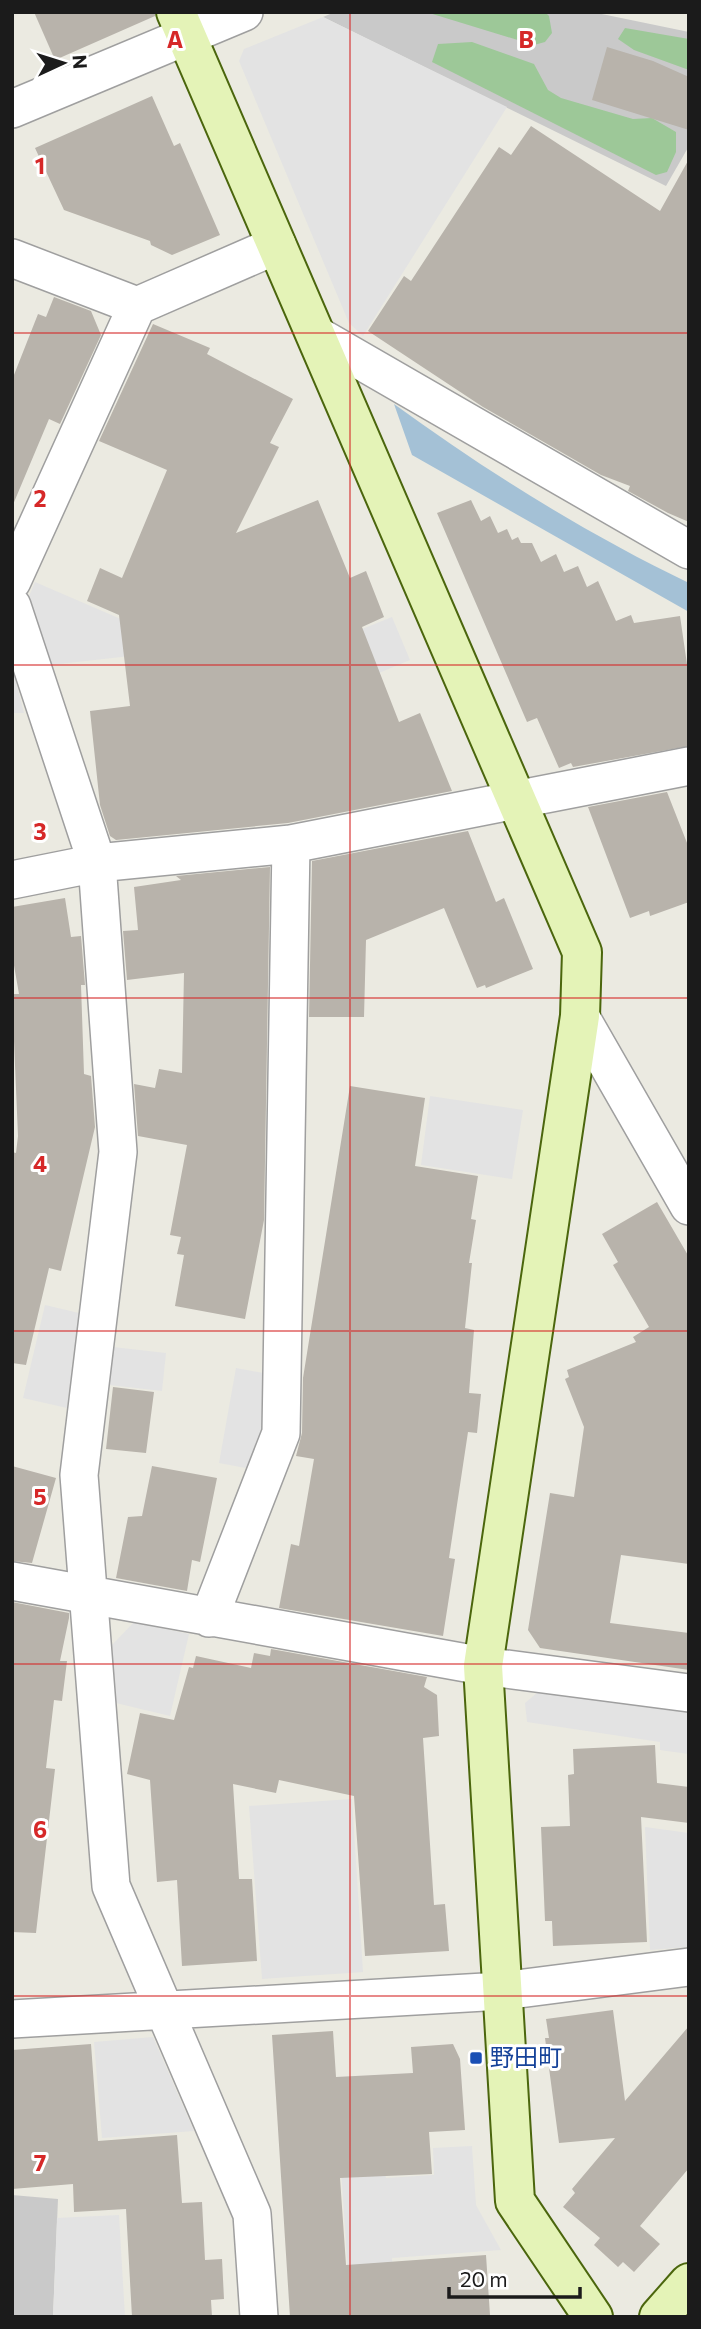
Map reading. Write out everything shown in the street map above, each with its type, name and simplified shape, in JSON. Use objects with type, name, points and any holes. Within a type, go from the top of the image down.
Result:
[{"type":"street","points":[[12,109],[181,24],[244,12]]},
{"type":"street","points":[[181,24],[582,952],[580,1016],[483,1666],[515,2201],[593,2317]]},
{"type":"street","points":[[12,581],[137,306],[277,245]]},
{"type":"street","points":[[12,258],[137,306]]},
{"type":"street","points":[[318,336],[689,550]]},
{"type":"street","points":[[12,606],[97,863],[118,1152],[79,1475],[111,1886],[253,2214],[259,2317]]},
{"type":"street","points":[[12,880],[97,863],[290,844],[689,766]]},
{"type":"street","points":[[209,1618],[281,1433],[290,844]]},
{"type":"street","points":[[580,1016],[683,1186]]},
{"type":"street","points":[[12,1581],[483,1666],[689,1693]]},
{"type":"street","points":[[12,2019],[502,1991],[689,1967]]},
{"type":"street","points":[[659,2317],[689,2283]]},
{"type":"shaded area","points":[[335,12],[592,12],[689,32],[689,146],[666,186],[323,17]]},
{"type":"shaded area","points":[[323,17],[507,107],[363,336],[349,323],[239,61],[244,49]]},
{"type":"shaded area","points":[[35,582],[174,642],[175,651],[50,665],[27,601]]},
{"type":"shaded area","points":[[392,617],[410,660],[343,688],[325,644]]},
{"type":"shaded area","points":[[12,666],[24,713],[12,713]]},
{"type":"shaded area","points":[[430,1096],[523,1110],[512,1179],[421,1165]]},
{"type":"shaded area","points":[[45,1305],[79,1313],[67,1408],[23,1398]]},
{"type":"shaded area","points":[[113,1347],[166,1353],[162,1391],[109,1385]]},
{"type":"shaded area","points":[[236,1368],[269,1374],[270,1430],[251,1469],[219,1463]]},
{"type":"shaded area","points":[[134,1622],[189,1634],[170,1716],[116,1703],[112,1645]]},
{"type":"shaded area","points":[[544,1687],[689,1708],[689,1754],[660,1750],[660,1742],[527,1722],[525,1703]]},
{"type":"shaded area","points":[[352,1799],[363,1972],[262,1979],[249,1806]]},
{"type":"shaded area","points":[[645,1827],[689,1833],[689,1947],[650,1950]]},
{"type":"shaded area","points":[[153,2037],[194,2131],[102,2138],[94,2042]]},
{"type":"shaded area","points":[[472,2146],[476,2205],[501,2250],[392,2258],[396,2317],[351,2317],[340,2154],[384,2151],[386,2178],[434,2175],[433,2148]]},
{"type":"shaded area","points":[[12,2195],[58,2199],[53,2317],[12,2317]]},
{"type":"shaded area","points":[[119,2215],[125,2317],[53,2317],[57,2218]]},
{"type":"green space","points":[[426,12],[545,12],[549,16],[552,33],[545,42],[534,45]]},
{"type":"green space","points":[[625,28],[689,39],[689,70],[634,50],[618,39]]},
{"type":"green space","points":[[472,42],[534,64],[548,90],[561,98],[633,119],[652,118],[676,132],[676,152],[667,172],[656,175],[432,62],[438,44]]},
{"type":"water","points":[[394,404],[537,500],[689,583],[689,612],[412,455]]},
{"type":"building","points":[[34,12],[155,12],[155,16],[55,60]]},
{"type":"building","points":[[607,47],[653,61],[689,77],[689,130],[592,100]]},
{"type":"building","points":[[152,96],[174,146],[180,143],[220,235],[172,255],[151,245],[150,241],[64,210],[35,148]]},
{"type":"building","points":[[531,126],[660,211],[689,159],[689,522],[628,491],[630,486],[601,475],[483,407],[368,331],[404,276],[411,281],[499,147],[511,155]]},
{"type":"building","points":[[54,297],[91,311],[101,335],[60,424],[49,419],[12,507],[12,380],[38,314],[46,317]]},
{"type":"building","points":[[153,324],[210,348],[207,354],[293,399],[270,443],[279,447],[236,533],[318,500],[350,578],[366,571],[384,617],[362,627],[399,722],[420,713],[452,791],[288,823],[116,840],[110,836],[100,805],[90,711],[130,706],[119,615],[87,601],[100,568],[122,578],[167,470],[99,441]]},
{"type":"building","points":[[471,500],[481,521],[490,516],[498,533],[507,529],[512,540],[518,537],[521,543],[532,543],[541,562],[556,554],[564,572],[578,566],[587,587],[598,581],[616,621],[631,615],[634,623],[680,616],[689,678],[689,746],[573,767],[571,763],[559,768],[537,718],[527,722],[437,513]]},
{"type":"building","points":[[667,792],[689,848],[689,902],[650,916],[649,911],[630,918],[588,807]]},
{"type":"building","points":[[468,831],[496,902],[504,898],[533,969],[486,988],[485,985],[477,988],[444,908],[366,940],[364,1017],[309,1017],[312,861]]},
{"type":"building","points":[[270,867],[264,1220],[245,1319],[175,1306],[184,1255],[177,1254],[181,1237],[170,1235],[187,1145],[138,1136],[134,1084],[155,1088],[159,1069],[182,1073],[184,973],[127,980],[123,931],[138,930],[134,887],[181,880],[176,876]]},
{"type":"building","points":[[65,898],[71,937],[81,936],[85,985],[81,985],[84,1074],[91,1076],[95,1127],[61,1271],[49,1268],[26,1365],[12,1363],[12,1152],[16,1153],[18,1136],[12,994],[19,994],[12,954],[12,907]]},
{"type":"building","points":[[350,1086],[425,1098],[415,1166],[478,1176],[471,1219],[476,1220],[469,1263],[472,1263],[465,1328],[474,1330],[469,1393],[481,1394],[477,1433],[468,1432],[449,1558],[455,1559],[443,1636],[279,1608],[291,1544],[299,1546],[314,1459],[296,1456],[302,1433],[303,1378]]},
{"type":"building","points":[[657,1202],[689,1257],[689,1564],[621,1555],[610,1623],[689,1633],[689,1670],[540,1648],[528,1630],[550,1493],[574,1497],[584,1427],[565,1379],[569,1377],[567,1370],[636,1342],[633,1337],[649,1327],[613,1265],[618,1262],[602,1234]]},
{"type":"building","points":[[113,1387],[154,1392],[146,1453],[106,1449]]},
{"type":"building","points":[[12,1466],[56,1478],[32,1563],[12,1561]]},
{"type":"building","points":[[152,1466],[217,1478],[200,1562],[192,1560],[187,1591],[116,1578],[128,1517],[142,1516]]},
{"type":"building","points":[[12,1602],[69,1613],[60,1661],[67,1661],[62,1701],[54,1700],[46,1768],[55,1769],[36,1933],[12,1932]]},
{"type":"building","points":[[271,1649],[427,1677],[424,1687],[437,1695],[439,1736],[423,1738],[434,1905],[445,1904],[449,1951],[365,1956],[354,1796],[279,1780],[276,1793],[233,1784],[239,1879],[252,1879],[257,1961],[182,1966],[177,1880],[157,1882],[150,1780],[127,1774],[140,1713],[174,1720],[189,1667],[193,1668],[196,1656],[251,1668],[254,1653],[270,1656]]},
{"type":"building","points":[[655,1745],[657,1783],[689,1787],[689,1823],[641,1817],[647,1942],[553,1946],[552,1921],[545,1921],[541,1827],[570,1826],[568,1775],[574,1774],[573,1749]]},
{"type":"building","points":[[613,2010],[625,2101],[689,2026],[689,2168],[640,2226],[660,2244],[634,2272],[623,2262],[618,2267],[594,2245],[600,2238],[563,2207],[575,2193],[572,2189],[615,2138],[559,2143],[545,2038],[549,2038],[546,2019]]},
{"type":"building","points":[[333,2031],[336,2077],[413,2073],[411,2047],[453,2044],[460,2059],[465,2130],[429,2132],[432,2174],[340,2178],[346,2265],[486,2255],[490,2315],[290,2317],[272,2035]]},
{"type":"building","points":[[91,2044],[98,2141],[177,2135],[182,2203],[202,2202],[205,2260],[222,2259],[224,2299],[211,2300],[212,2317],[132,2317],[126,2209],[74,2212],[73,2184],[12,2189],[12,2050]]},
{"type":"place","name":"野田町","points":[[476,2058]]}]
